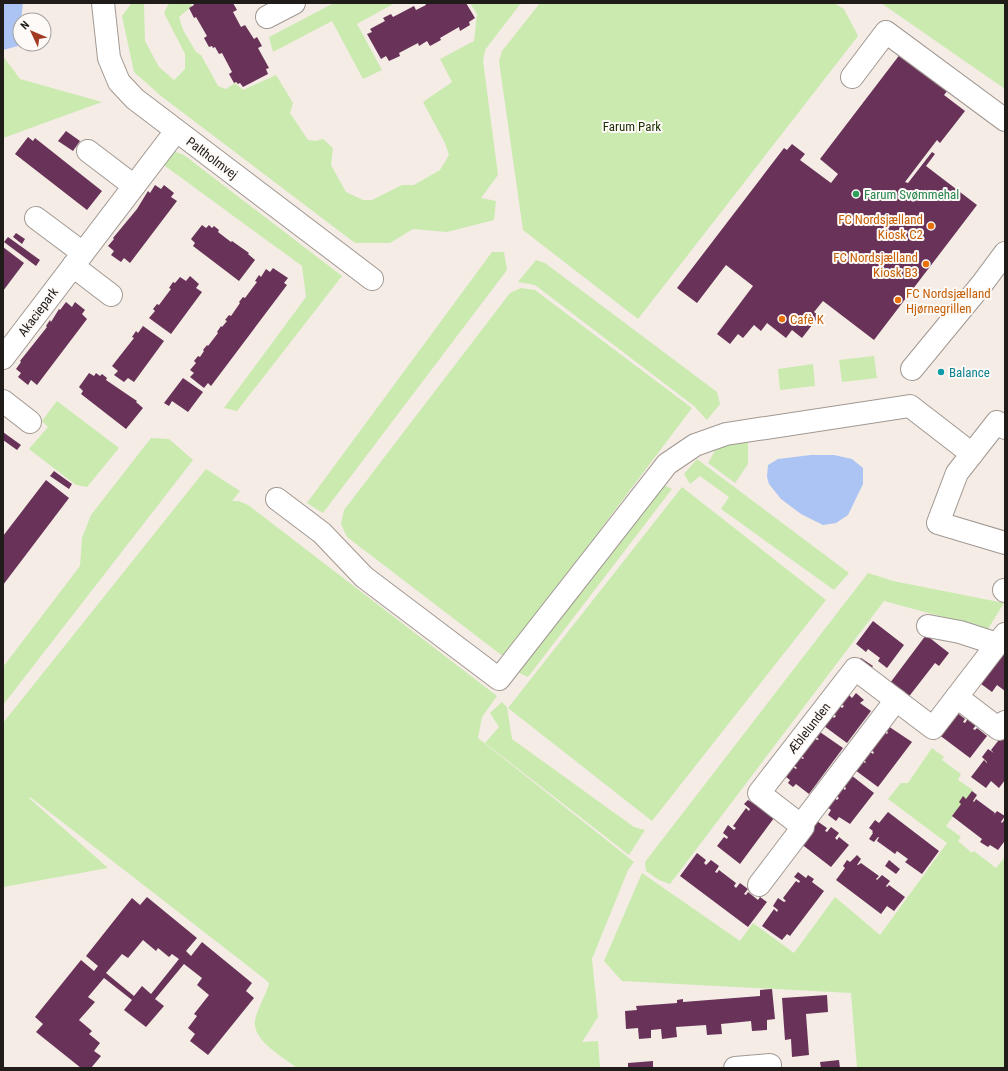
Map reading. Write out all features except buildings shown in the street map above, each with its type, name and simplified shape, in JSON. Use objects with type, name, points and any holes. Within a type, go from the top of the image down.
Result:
[{"type":"street","name":"Paltholmvej","points":[[103,3],[109,58],[119,82],[135,99],[372,279]]},
{"type":"street","points":[[267,17],[294,3]]},
{"type":"street","points":[[852,77],[886,32],[1005,120]]},
{"type":"street","name":"Akaciepark","points":[[3,358],[176,131]]},
{"type":"street","points":[[88,151],[134,186]]},
{"type":"street","points":[[36,218],[111,296]]},
{"type":"street","points":[[912,369],[982,284],[1005,253]]},
{"type":"street","points":[[3,401],[30,422]]},
{"type":"street","points":[[277,498],[322,533],[364,577],[499,679],[667,464],[695,445],[726,434],[910,406],[972,454]]},
{"type":"street","points":[[1001,425],[972,454],[957,473],[938,523],[1005,542]]},
{"type":"street","points":[[928,626],[1001,639]]},
{"type":"street","name":"Æblelunden","points":[[800,825],[759,793],[855,669],[933,728],[1001,639]]},
{"type":"street","points":[[957,697],[999,729],[1005,722]]},
{"type":"street","points":[[759,885],[803,827],[800,825],[896,700]]},
{"type":"street","points":[[736,1068],[770,1065]]},
{"type":"green space","points":[[169,3],[190,3],[192,6],[179,17],[183,30],[196,52],[201,55],[218,86],[226,89],[235,83],[243,90],[276,75],[293,103],[290,113],[308,140],[316,141],[323,139],[333,148],[331,165],[346,192],[363,200],[372,200],[402,185],[414,185],[440,170],[449,155],[445,143],[423,102],[452,82],[440,59],[474,41],[477,14],[470,3],[521,3],[485,50],[483,61],[498,175],[481,198],[496,201],[494,220],[447,232],[413,229],[390,243],[355,243],[161,96],[134,72],[122,16],[131,4],[144,4],[145,41],[159,67],[174,80],[185,69],[185,54],[164,13]]},
{"type":"green space","points":[[334,3],[395,3],[357,24],[382,70],[363,79],[332,21],[273,52],[269,37]]},
{"type":"green space","name":"Farum Park","points":[[540,3],[834,3],[844,9],[858,36],[638,319],[523,230],[499,61],[502,51]]},
{"type":"green space","points":[[881,3],[1005,3],[1005,89]]},
{"type":"green space","points":[[3,56],[20,79],[102,102],[3,138]]},
{"type":"green space","points":[[173,151],[184,155],[342,276],[237,411],[224,408],[306,297],[302,266],[161,163]]},
{"type":"green space","points":[[492,252],[504,252],[507,270],[323,513],[307,503]]},
{"type":"green space","points":[[536,260],[545,263],[717,392],[720,404],[707,420],[694,406],[535,285],[518,282]]},
{"type":"green space","points":[[521,288],[535,290],[692,408],[504,657],[347,537],[341,524],[344,510],[510,293]]},
{"type":"green space","points":[[874,356],[877,378],[842,382],[839,360]]},
{"type":"green space","points":[[813,364],[815,386],[780,390],[778,369]]},
{"type":"green space","points":[[57,401],[119,448],[87,487],[76,485],[29,449],[48,427],[42,421]]},
{"type":"green space","points":[[748,437],[748,464],[735,483],[708,463],[720,442]]},
{"type":"green space","points":[[151,438],[169,439],[193,460],[3,705],[3,667],[80,566],[82,538],[91,515]]},
{"type":"green space","points":[[697,459],[849,573],[834,590],[721,509],[729,497],[700,476],[690,484],[684,474]]},
{"type":"green space","points":[[206,469],[240,491],[232,501],[239,501],[248,505],[497,696],[482,717],[478,738],[634,862],[628,870],[592,959],[598,1017],[582,1042],[598,1041],[600,1068],[297,1068],[270,1048],[258,1035],[255,1028],[256,1017],[269,983],[30,797],[29,798],[108,868],[3,887],[3,723]]},
{"type":"green space","points":[[662,484],[672,489],[528,677],[519,673]]},
{"type":"green space","points":[[682,487],[826,600],[652,821],[508,708]]},
{"type":"green space","points":[[868,573],[893,581],[1004,603],[988,629],[884,601],[670,884],[659,880],[646,871],[645,862]]},
{"type":"green space","points":[[502,702],[507,707],[512,739],[634,827],[645,830],[629,855],[485,743],[499,727],[490,713]]},
{"type":"green space","points":[[932,748],[944,757],[942,760],[961,774],[958,780],[973,790],[946,826],[961,837],[958,841],[972,853],[974,851],[996,868],[1005,857],[1005,1068],[857,1068],[851,993],[622,981],[604,961],[642,873],[740,941],[753,923],[794,953],[835,897],[880,935],[947,843],[888,799],[901,783],[908,783]]},
{"type":"water","points":[[3,3],[23,3],[22,12],[12,12],[12,48],[3,50]]},
{"type":"water","points":[[811,455],[834,455],[852,459],[863,468],[863,484],[848,515],[836,523],[823,525],[801,514],[781,499],[769,484],[767,477],[768,465],[778,459]]},
{"type":"place","name":"Farum Svømmehal","points":[[856,194]]},
{"type":"place","name":"FC Nordsjælland Kiosk C2","points":[[931,226]]},
{"type":"place","name":"FC Nordsjælland Kiosk B3","points":[[926,264]]},
{"type":"place","name":"FC Nordsjælland Hjørnegrillen","points":[[898,300]]},
{"type":"place","name":"Cafè K","points":[[782,319]]},
{"type":"place","name":"Balance","points":[[941,372]]}]
